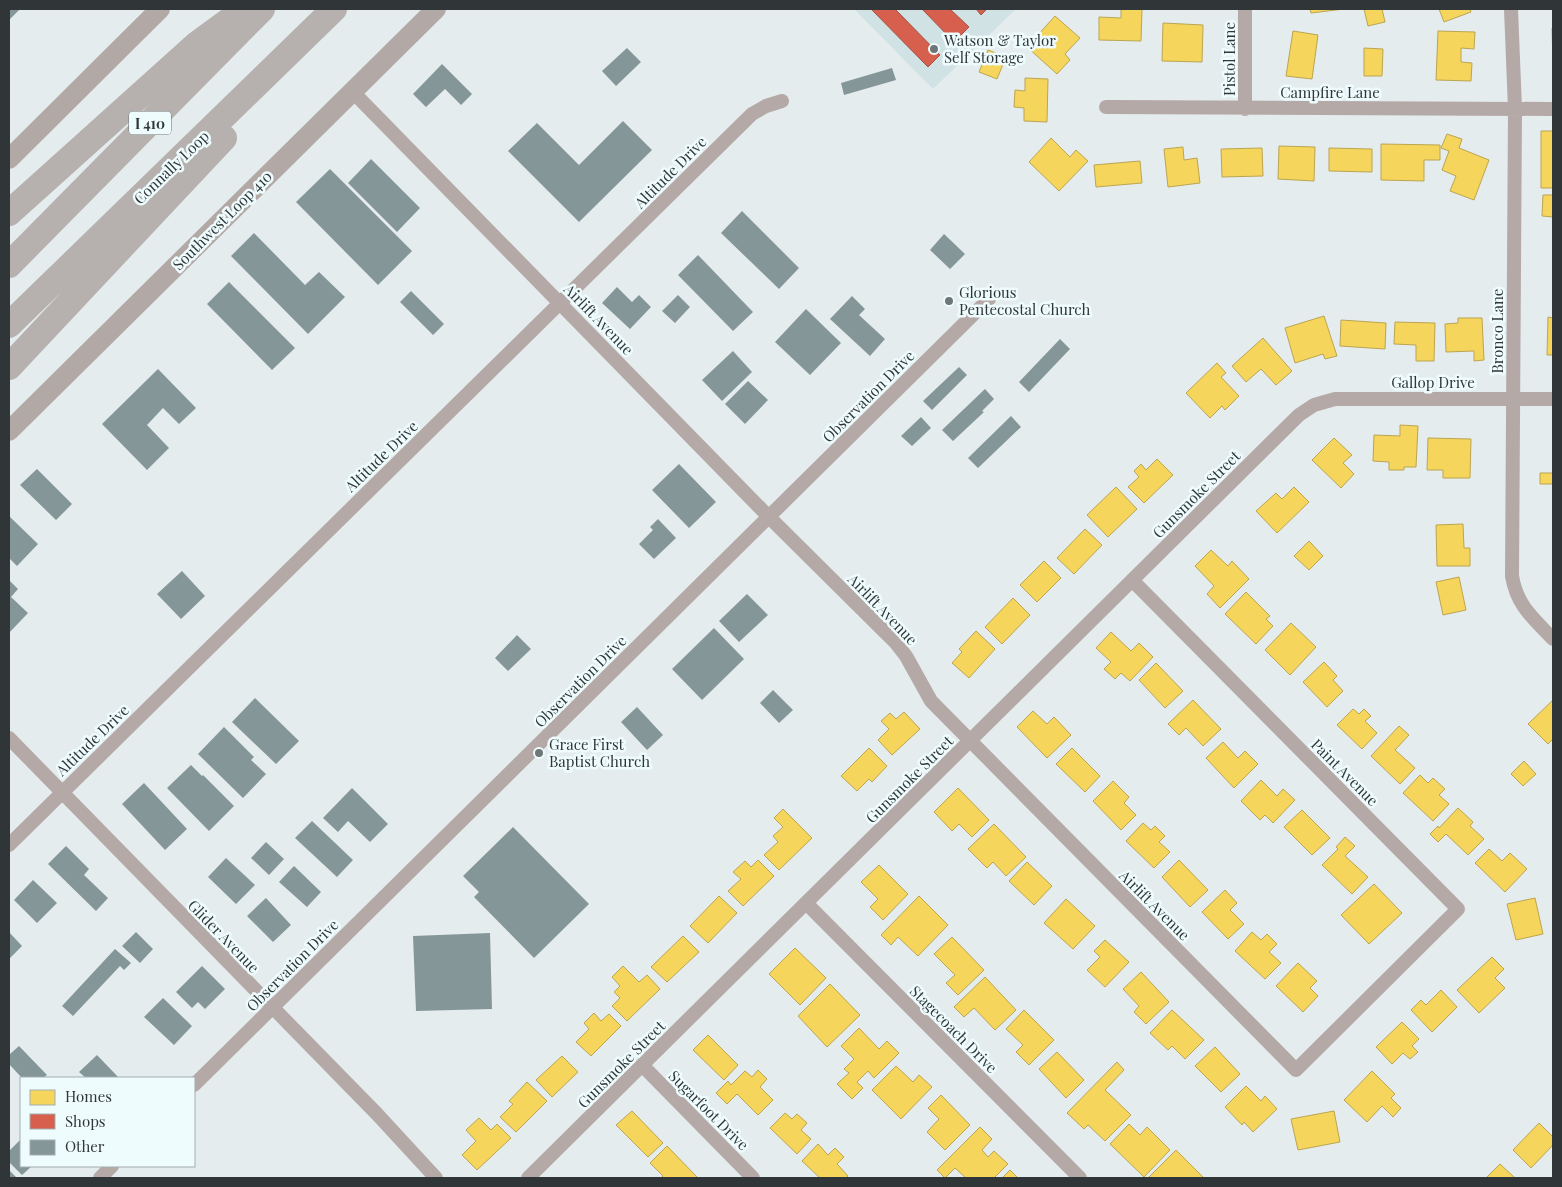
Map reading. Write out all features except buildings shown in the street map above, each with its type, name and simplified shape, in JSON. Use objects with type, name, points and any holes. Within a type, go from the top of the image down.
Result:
[{"type":"highway","points":[[9,213],[197,44],[246,9]]},
{"type":"highway","name":"I 410","points":[[9,265],[262,9]]},
{"type":"highway","name":"Connally Loop","points":[[9,324],[334,9]]},
{"type":"highway","points":[[9,367],[262,99],[288,55]]},
{"type":"main road","points":[[9,158],[160,9]]},
{"type":"main road","name":"Southwest Loop 410","points":[[9,431],[436,9]]},
{"type":"street","name":"Pistol Lane","points":[[1245,109],[1246,9]]},
{"type":"street","name":"Bronco Lane","points":[[1511,9],[1515,108],[1512,576],[1518,600],[1525,611],[1553,639]]},
{"type":"street","name":"Airlift Avenue","points":[[352,91],[769,517],[895,642],[906,656],[931,701],[1296,1070],[1381,985]]},
{"type":"street","name":"Altitude Drive","points":[[9,845],[752,114],[766,106],[782,101]]},
{"type":"street","name":"Campfire Lane","points":[[1106,107],[1553,109]]},
{"type":"street","name":"Observation Drive","points":[[195,1084],[989,299]]},
{"type":"street","name":"Gallop Drive","points":[[1314,405],[1334,399],[1553,399]]},
{"type":"street","name":"Gunsmoke Street","points":[[528,1178],[1299,414],[1314,405]]},
{"type":"street","name":"Paint Avenue","points":[[1132,580],[1458,909],[1381,985]]},
{"type":"street","name":"Glider Avenue","points":[[9,738],[377,1114],[436,1178]]},
{"type":"street","name":"Stagecoach Drive","points":[[806,903],[1080,1178]]},
{"type":"street","name":"Sugarfoot Drive","points":[[642,1065],[753,1178]]},
{"type":"street","points":[[100,1178],[111,1167]]},
{"type":"shaded area","name":"Watson & Taylor Self Storage","points":[[854,9],[1016,9],[933,89]]},
{"type":"place","name":"Watson & Taylor Self Storage","points":[[934,49]]},
{"type":"place","name":"Glorious Pentecostal Church","points":[[949,301]]},
{"type":"place","name":"Grace First Baptist Church","points":[[539,753]]}]
